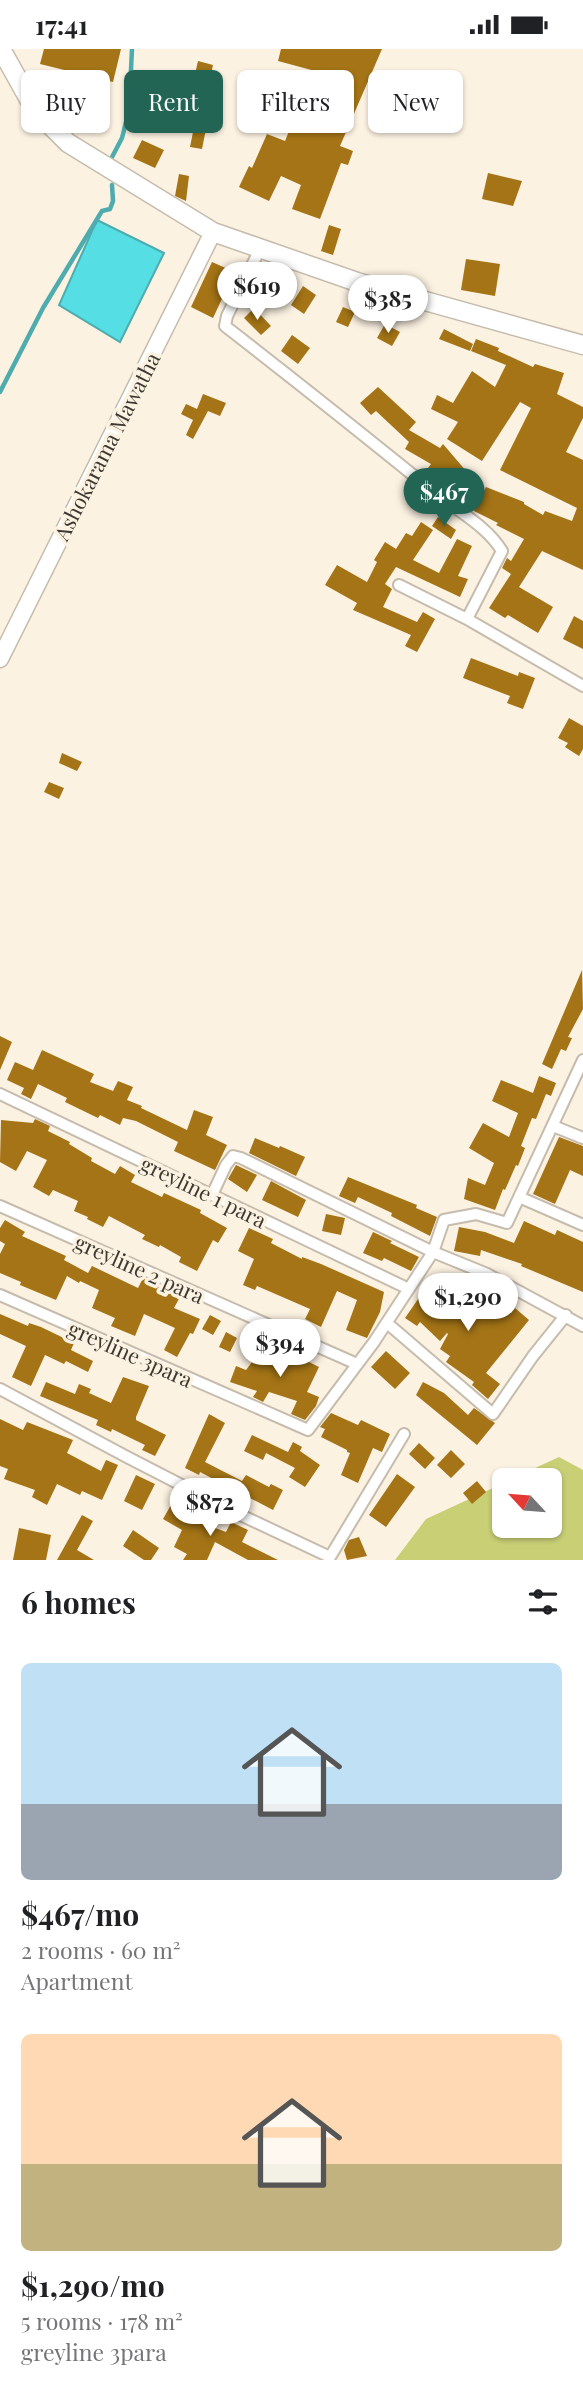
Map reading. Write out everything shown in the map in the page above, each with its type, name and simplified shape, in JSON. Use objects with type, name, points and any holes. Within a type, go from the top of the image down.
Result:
[{"type":"main road","points":[[1,49],[35,110],[68,143],[213,232],[357,282],[583,345]]},
{"type":"street","name":"Ashokarama Mawatha","points":[[0,659],[213,232]]},
{"type":"street","points":[[260,250],[227,316],[225,326],[493,536],[502,551],[467,619]]},
{"type":"street","points":[[399,585],[467,619],[583,686]]},
{"type":"street","name":"greyline 3para","points":[[0,1296],[308,1430],[387,1323],[433,1252],[444,1220],[476,1214],[507,1223],[583,1060]]},
{"type":"street","name":"greyline 1 para","points":[[0,1094],[409,1289]]},
{"type":"street","points":[[552,1126],[583,1138]]},
{"type":"street","points":[[212,1195],[233,1156],[433,1252],[487,1274],[583,1326]]},
{"type":"street","points":[[519,1197],[583,1225]]},
{"type":"street","name":"greyline 2 para","points":[[0,1206],[357,1364]]},
{"type":"street","points":[[387,1323],[492,1414],[566,1315]]},
{"type":"street","points":[[0,1389],[232,1511],[330,1557],[404,1434]]},
{"type":"green space","points":[[559,1457],[583,1470],[583,1560],[395,1560],[426,1519],[492,1489],[492,1538],[562,1538],[562,1468],[535,1468]]},
{"type":"water","points":[[97,220],[164,253],[120,342],[59,305]]},
{"type":"building","points":[[44,49],[121,49],[113,82],[110,81],[110,70],[64,70],[40,64]]},
{"type":"building","points":[[281,49],[382,49],[373,70],[368,70],[368,81],[354,114],[354,70],[311,70],[278,61]]},
{"type":"building","points":[[198,61],[213,65],[212,70],[196,70]]},
{"type":"building","points":[[193,133],[205,133],[202,149],[190,147]]},
{"type":"building","points":[[288,133],[346,133],[340,146],[353,151],[348,165],[341,163],[320,219],[292,209],[301,185],[281,176],[269,201],[239,187],[249,166],[252,168],[267,134],[285,141]]},
{"type":"building","points":[[142,140],[164,150],[155,168],[133,158]]},
{"type":"building","points":[[488,173],[522,181],[513,206],[482,199]]},
{"type":"building","points":[[179,174],[189,176],[186,201],[175,196]]},
{"type":"building","points":[[329,225],[341,229],[333,255],[321,251]]},
{"type":"building","points":[[466,259],[500,264],[495,296],[461,290]]},
{"type":"building","points":[[212,262],[239,274],[232,288],[228,286],[213,318],[191,307]]},
{"type":"building","points":[[253,281],[268,288],[260,302],[246,295]]},
{"type":"building","points":[[303,286],[316,295],[304,314],[291,305]]},
{"type":"building","points":[[343,307],[355,312],[348,327],[336,322]]},
{"type":"building","points":[[254,308],[271,326],[261,335],[244,318]]},
{"type":"building","points":[[385,324],[400,332],[392,346],[377,338]]},
{"type":"building","points":[[444,329],[473,344],[470,351],[439,339]]},
{"type":"building","points":[[292,335],[310,348],[298,364],[281,351]]},
{"type":"building","points":[[476,339],[533,367],[535,364],[564,373],[557,394],[583,407],[583,418],[566,452],[583,460],[583,570],[542,551],[519,587],[553,607],[538,633],[508,615],[505,618],[489,608],[511,574],[502,568],[507,558],[511,561],[524,539],[474,511],[486,487],[524,502],[543,515],[545,511],[572,521],[577,508],[500,470],[531,408],[520,402],[482,461],[447,439],[458,422],[431,409],[437,395],[453,403],[472,371],[495,387],[506,365],[471,351]]},
{"type":"building","points":[[378,387],[416,422],[409,430],[440,448],[443,444],[473,479],[456,495],[442,479],[439,484],[424,473],[431,464],[405,449],[409,442],[376,411],[371,415],[360,403]]},
{"type":"building","points":[[203,394],[226,403],[220,416],[208,411],[193,439],[186,435],[193,420],[181,414],[186,404],[197,409]]},
{"type":"building","points":[[438,517],[456,530],[451,539],[432,526]]},
{"type":"building","points":[[421,522],[433,530],[413,560],[439,573],[457,539],[472,546],[458,576],[468,579],[460,597],[396,567],[385,584],[392,589],[383,607],[417,622],[423,612],[435,619],[417,652],[405,646],[411,635],[353,610],[357,603],[325,585],[337,565],[367,582],[377,562],[374,560],[385,542],[396,549],[406,533],[412,536]]},
{"type":"building","points":[[574,616],[583,621],[583,649],[563,639]]},
{"type":"building","points":[[471,658],[518,676],[519,672],[535,678],[523,709],[507,703],[510,696],[463,678]]},
{"type":"building","points":[[569,718],[583,726],[583,749],[579,756],[565,747],[568,743],[558,738]]},
{"type":"building","points":[[62,753],[82,762],[77,771],[59,763]]},
{"type":"building","points":[[49,782],[64,788],[59,799],[44,792]]},
{"type":"building","points":[[582,970],[583,1009],[568,1037],[572,1038],[566,1051],[561,1049],[552,1069],[542,1064]]},
{"type":"building","points":[[0,1036],[12,1042],[0,1070]]},
{"type":"building","points":[[42,1050],[94,1074],[90,1082],[113,1091],[118,1081],[133,1087],[127,1100],[187,1130],[194,1110],[213,1117],[206,1135],[227,1145],[215,1170],[174,1151],[178,1142],[136,1121],[123,1118],[120,1125],[100,1115],[98,1118],[65,1102],[67,1098],[38,1084],[31,1099],[21,1094],[24,1088],[7,1080],[15,1062],[33,1070]]},
{"type":"building","points":[[539,1076],[556,1083],[551,1096],[546,1094],[536,1119],[532,1118],[521,1146],[525,1148],[518,1166],[516,1165],[505,1190],[503,1189],[495,1210],[464,1199],[468,1178],[485,1185],[494,1163],[469,1148],[483,1123],[509,1137],[518,1113],[492,1101],[501,1080],[533,1093]]},
{"type":"building","points":[[35,1119],[50,1126],[48,1131],[70,1142],[69,1144],[92,1158],[91,1161],[115,1174],[120,1166],[135,1175],[131,1182],[162,1197],[164,1193],[201,1210],[200,1213],[227,1228],[218,1243],[213,1240],[197,1271],[179,1262],[181,1257],[142,1239],[145,1235],[109,1216],[103,1227],[74,1211],[78,1201],[53,1190],[49,1196],[33,1187],[47,1160],[27,1151],[16,1171],[0,1162],[1,1120],[33,1123]]},
{"type":"building","points":[[559,1137],[583,1146],[583,1176],[570,1170],[555,1204],[533,1194]]},
{"type":"building","points":[[255,1138],[305,1157],[296,1176],[249,1153]]},
{"type":"building","points":[[236,1165],[257,1175],[247,1192],[228,1179]]},
{"type":"building","points":[[348,1177],[417,1205],[416,1208],[437,1217],[430,1236],[391,1216],[392,1213],[358,1197],[355,1203],[339,1196]]},
{"type":"building","points":[[271,1181],[306,1200],[298,1217],[262,1200]]},
{"type":"building","points":[[326,1214],[345,1218],[341,1235],[322,1231]]},
{"type":"building","points":[[5,1220],[25,1232],[22,1236],[66,1256],[64,1260],[88,1273],[92,1266],[138,1288],[143,1278],[164,1290],[165,1288],[181,1295],[174,1308],[200,1319],[177,1357],[164,1350],[175,1328],[144,1314],[135,1336],[111,1326],[115,1318],[92,1308],[99,1290],[67,1276],[56,1300],[20,1285],[21,1282],[0,1273],[0,1254],[5,1244],[0,1241],[0,1228]]},
{"type":"building","points":[[524,1221],[555,1235],[557,1230],[583,1242],[583,1292],[521,1266],[522,1264],[481,1250],[480,1256],[454,1251],[459,1227],[485,1232],[514,1243]]},
{"type":"building","points":[[249,1228],[273,1239],[271,1243],[302,1259],[321,1264],[384,1292],[380,1312],[367,1338],[346,1330],[357,1300],[337,1291],[321,1327],[305,1319],[310,1309],[257,1286],[255,1290],[243,1285],[254,1259],[238,1251]]},
{"type":"building","points":[[373,1232],[419,1257],[411,1271],[384,1258],[382,1261],[363,1253]]},
{"type":"building","points":[[434,1276],[446,1284],[441,1291],[479,1316],[487,1301],[511,1313],[515,1308],[529,1320],[486,1373],[500,1384],[488,1399],[472,1385],[474,1382],[446,1362],[450,1356],[440,1349],[447,1333],[440,1341],[420,1322],[417,1326],[405,1318]]},
{"type":"building","points":[[0,1314],[28,1326],[29,1323],[41,1327],[74,1343],[71,1350],[93,1361],[88,1372],[66,1361],[64,1364],[45,1355],[31,1386],[12,1377],[26,1346],[0,1334]]},
{"type":"building","points":[[210,1315],[221,1321],[213,1335],[202,1329]]},
{"type":"building","points":[[226,1332],[237,1338],[230,1352],[219,1347]]},
{"type":"building","points":[[268,1341],[283,1353],[287,1349],[301,1364],[303,1359],[319,1367],[307,1392],[319,1397],[316,1406],[305,1420],[291,1414],[297,1401],[269,1392],[263,1402],[253,1397],[257,1391],[230,1382],[236,1366],[246,1370]]},
{"type":"building","points":[[386,1351],[410,1373],[395,1389],[371,1367]]},
{"type":"building","points":[[123,1377],[149,1386],[136,1420],[166,1435],[155,1456],[142,1450],[145,1445],[112,1429],[111,1432],[96,1425],[98,1420],[40,1396],[46,1382],[75,1394],[79,1384],[91,1389],[89,1393],[111,1403]]},
{"type":"building","points":[[423,1382],[444,1393],[468,1415],[474,1408],[495,1423],[477,1445],[416,1395]]},
{"type":"building","points":[[331,1413],[358,1425],[361,1420],[390,1434],[382,1452],[373,1448],[358,1483],[341,1475],[350,1453],[321,1437],[325,1429],[320,1427]]},
{"type":"building","points":[[209,1414],[225,1423],[205,1462],[242,1481],[246,1475],[269,1487],[271,1484],[283,1490],[273,1510],[200,1472],[199,1475],[185,1468]]},
{"type":"building","points":[[0,1419],[23,1430],[27,1422],[73,1440],[67,1453],[101,1471],[106,1460],[118,1465],[102,1500],[82,1491],[80,1495],[57,1484],[47,1505],[32,1497],[35,1490],[4,1479],[8,1469],[0,1466]]},
{"type":"building","points":[[252,1435],[288,1452],[293,1442],[302,1447],[300,1451],[320,1465],[305,1487],[289,1477],[295,1468],[266,1453],[263,1460],[244,1451]]},
{"type":"building","points":[[419,1443],[435,1458],[425,1469],[409,1454]]},
{"type":"building","points":[[451,1450],[465,1464],[451,1478],[437,1465]]},
{"type":"building","points":[[397,1474],[415,1487],[386,1527],[369,1515]]},
{"type":"building","points":[[136,1475],[155,1484],[142,1510],[124,1501]]},
{"type":"building","points":[[477,1481],[486,1492],[472,1504],[463,1493]]},
{"type":"building","points":[[171,1505],[185,1513],[183,1516],[226,1532],[231,1522],[248,1530],[242,1542],[278,1560],[248,1560],[215,1542],[207,1560],[183,1560],[187,1554],[174,1547],[182,1530],[163,1519]]},
{"type":"building","points":[[82,1515],[93,1521],[77,1550],[94,1560],[57,1560]]},
{"type":"building","points":[[19,1528],[51,1535],[46,1560],[13,1560]]},
{"type":"building","points":[[133,1530],[159,1548],[151,1560],[144,1560],[123,1546]]},
{"type":"building","points":[[359,1537],[367,1556],[347,1560],[344,1550],[349,1540]]},
{"type":"waterway","points":[[111,159],[122,138],[129,110],[132,49]]},
{"type":"waterway","points":[[0,392],[43,308],[102,211],[110,209],[113,201],[112,185]]}]
